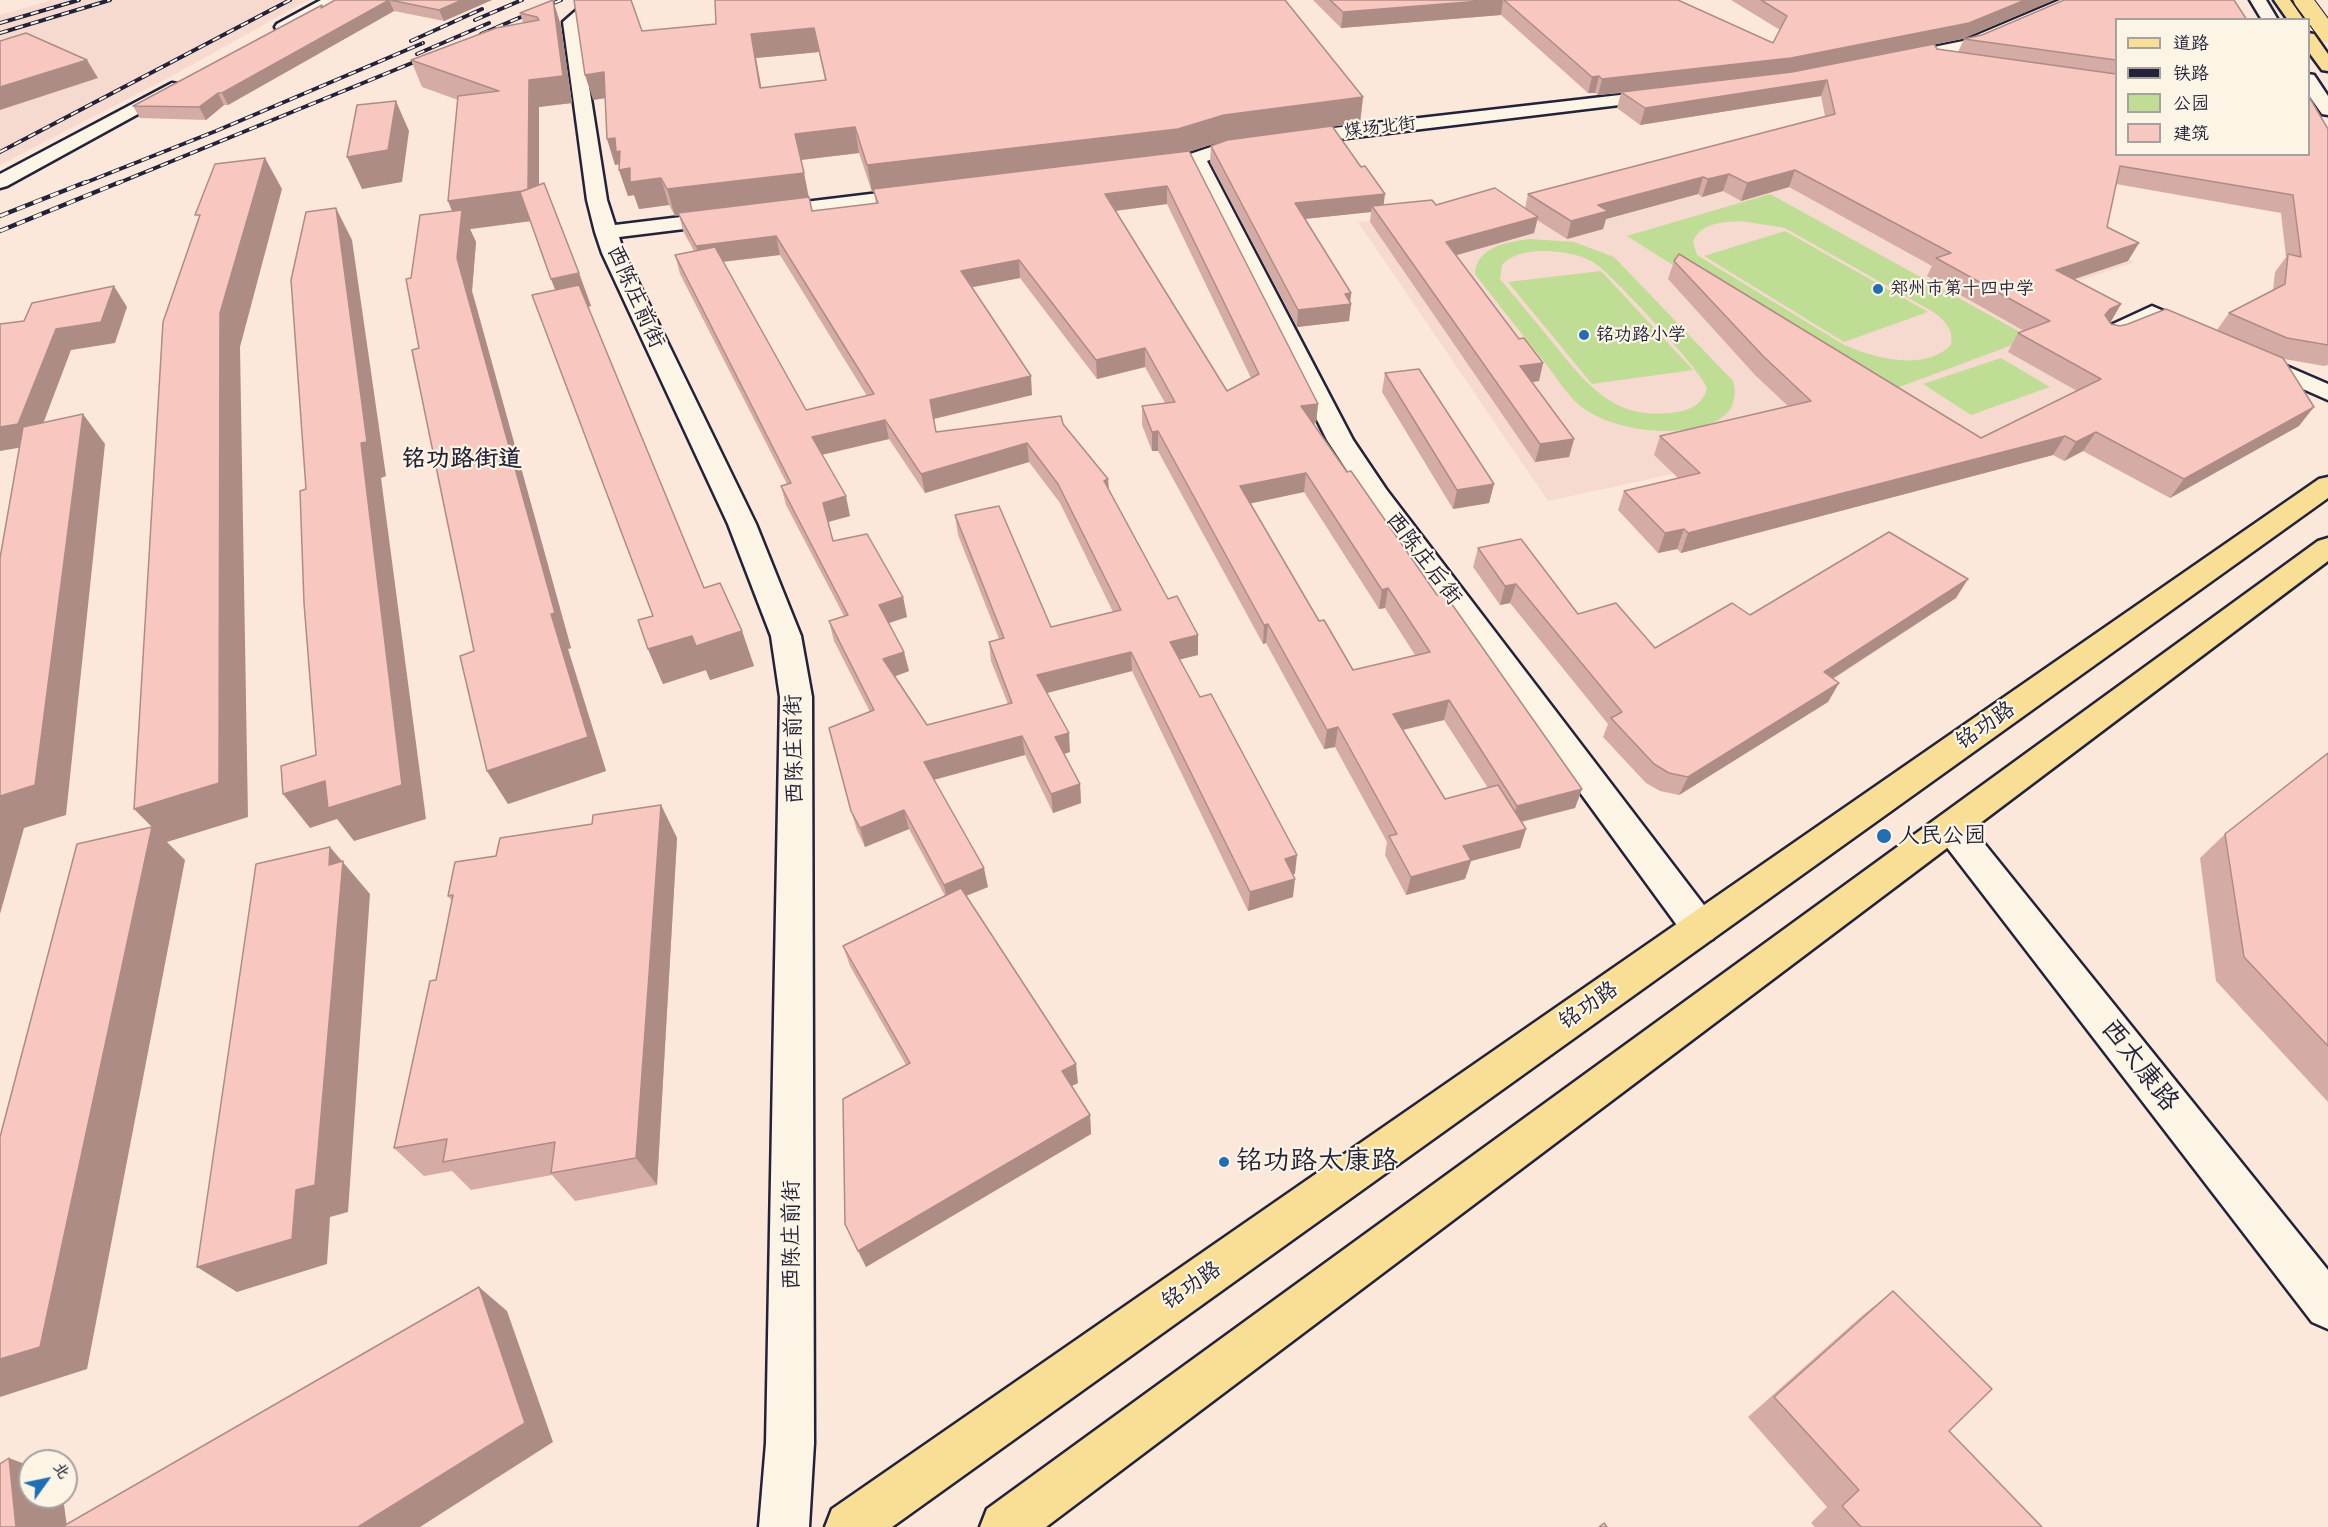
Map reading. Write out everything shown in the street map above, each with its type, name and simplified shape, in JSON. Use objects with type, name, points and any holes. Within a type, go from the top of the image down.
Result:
[{"type":"main road","points":[[2282,0],[2295,18]]},
{"type":"main road","points":[[2304,0],[2328,34]]},
{"type":"main road","points":[[2310,41],[2328,66]]},
{"type":"main road","name":"铭功路","points":[[850,1527],[2328,485]]},
{"type":"main road","points":[[1005,1527],[2328,547]]},
{"type":"street","points":[[271,34],[333,0]]},
{"type":"street","name":"西陈庄前街","points":[[613,0],[571,22],[597,200],[613,254],[742,524],[786,636],[796,697],[790,1443],[784,1527]]},
{"type":"street","points":[[1885,62],[1968,45],[2074,0]]},
{"type":"street","points":[[2258,0],[2270,18]]},
{"type":"street","points":[[1917,56],[1964,63]]},
{"type":"street","points":[[0,182],[188,80]]},
{"type":"street","points":[[2310,82],[2328,110]]},
{"type":"street","name":"煤场北街","points":[[1134,169],[1181,163],[1223,149],[1281,140],[1684,93]]},
{"type":"street","points":[[2310,113],[2328,116]]},
{"type":"street","name":"西陈庄后街","points":[[1196,158],[1340,440],[1376,495],[1700,928]]},
{"type":"street","points":[[606,232],[935,193]]},
{"type":"street","points":[[2108,334],[2152,313],[2328,393]]},
{"type":"street","name":"西太康路","points":[[1951,827],[2328,1306]]},
{"type":"shaded area","points":[[52,0],[308,0],[172,76],[0,165],[0,15]]},
{"type":"shaded area","points":[[1871,132],[2134,262],[2053,290],[2092,394],[1999,438],[1958,446],[1829,413],[1673,474],[1548,501],[1358,222],[1432,214],[1447,232]]},
{"type":"green space","points":[[1770,194],[2031,338],[1878,395],[1627,236]],"holes":[[[1741,221],[1785,228],[1935,313],[1948,327],[1952,340],[1951,345],[1940,353],[1913,360],[1884,358],[1844,345],[1697,255],[1693,242],[1700,231],[1719,223]]]},
{"type":"green space","points":[[1785,231],[1928,312],[1844,342],[1704,256]]},
{"type":"green space","points":[[1521,240],[1574,242],[1614,257],[1733,381],[1734,400],[1725,415],[1699,427],[1682,430],[1644,430],[1607,421],[1578,404],[1475,274],[1477,265],[1487,252],[1494,247]],"holes":[[[1554,251],[1577,255],[1593,262],[1635,302],[1673,343],[1701,378],[1707,388],[1700,402],[1687,410],[1677,412],[1655,414],[1636,411],[1620,406],[1605,397],[1578,373],[1500,279],[1502,265],[1512,257],[1529,252]]]},
{"type":"green space","points":[[1601,271],[1693,370],[1592,384],[1508,282]]},
{"type":"green space","points":[[2001,358],[2050,387],[1971,415],[1923,384]]},
{"type":"building","points":[[335,0],[389,0],[222,93],[218,93],[199,107],[133,106],[322,5],[321,8]]},
{"type":"building","points":[[390,0],[462,0],[439,10]]},
{"type":"building","points":[[553,0],[563,76],[529,80],[528,189],[448,201],[458,96],[499,91],[411,60],[496,28],[539,20],[537,17],[520,13]]},
{"type":"building","points":[[574,0],[631,0],[642,31],[716,24],[715,0],[1285,0],[1363,97],[1224,115],[1178,129],[867,165],[855,127],[795,134],[804,173],[667,189],[661,178],[630,182],[630,168],[619,170],[620,151],[616,152],[615,138],[607,139],[604,72],[585,75]],"holes":[[[814,28],[826,80],[760,88],[751,34]]]},
{"type":"building","points":[[1330,0],[1493,0],[1343,12]]},
{"type":"building","points":[[1504,0],[1678,0],[1773,43],[1787,16],[1761,0],[2025,0],[1969,23],[1791,58],[1602,79],[1599,76],[1592,77]]},
{"type":"building","points":[[2064,0],[2234,0],[2246,18],[2115,18],[2115,60],[1964,39],[1982,35]]},
{"type":"building","points":[[26,33],[87,60],[0,87],[0,41]]},
{"type":"building","points":[[1934,44],[1937,49],[2115,74],[2115,156],[2310,156],[2310,98],[2328,129],[2328,345],[2287,338],[2229,313],[2285,284],[2288,254],[2301,257],[2293,195],[2120,166],[2107,227],[2139,243],[2056,270],[2121,304],[2110,309],[2105,315],[2111,324],[2120,326],[2128,324],[2166,309],[2283,358],[2314,407],[2184,479],[2096,432],[2076,442],[2065,436],[1688,533],[1684,529],[1665,533],[1624,491],[1700,473],[1660,436],[1811,401],[1763,356],[1674,261],[1679,254],[1981,438],[2101,379],[2018,333],[2050,321],[1936,258],[1951,253],[1795,170],[1747,183],[1729,174],[1708,179],[1703,177],[1598,205],[1608,211],[1571,221],[1528,194],[1835,114],[1827,80],[1645,108],[1621,92],[1792,72]]},
{"type":"building","points":[[396,101],[388,150],[347,157],[357,105]]},
{"type":"building","points":[[1332,126],[1361,167],[1365,166],[1385,194],[1295,203],[1351,293],[1345,294],[1351,304],[1298,310],[1211,146],[1227,140]]},
{"type":"building","points":[[1189,151],[1318,404],[1301,406],[1347,472],[1351,471],[1437,595],[1444,593],[1582,789],[1517,806],[1449,700],[1393,714],[1445,799],[1498,785],[1526,829],[1463,846],[1471,860],[1411,877],[1389,836],[1397,834],[1338,727],[1327,730],[1268,624],[1264,625],[1158,431],[1152,432],[1142,406],[1175,402],[1145,348],[1096,360],[1019,260],[961,271],[1031,376],[930,400],[936,432],[1061,416],[1063,424],[1108,479],[1104,481],[1168,599],[1177,596],[1198,635],[1170,642],[1200,697],[1211,694],[1297,855],[1285,859],[1295,879],[1250,892],[1131,652],[1037,675],[1069,733],[1055,737],[1080,784],[1051,794],[1022,736],[924,762],[984,868],[944,885],[904,810],[860,828],[851,811],[829,728],[874,710],[829,621],[848,615],[781,486],[791,483],[675,255],[715,247],[806,410],[874,394],[776,236],[696,246],[678,213],[809,197],[812,211],[878,203],[873,189]],"holes":[[[1167,186],[1259,374],[1227,391],[1105,194]],[[885,420],[921,474],[1027,443],[1058,484],[1121,610],[1051,627],[999,506],[955,515],[1004,638],[989,642],[1012,703],[927,725],[883,659],[904,652],[879,605],[903,597],[867,534],[833,541],[823,503],[846,496],[812,437]],[[1306,473],[1382,590],[1388,588],[1430,652],[1353,670],[1324,620],[1319,621],[1240,486]]]},
{"type":"building","points":[[265,158],[220,313],[219,783],[134,809],[163,322],[200,215],[195,215],[215,164]]},
{"type":"building","points":[[544,183],[579,273],[551,279],[520,192]]},
{"type":"building","points":[[1495,188],[1538,217],[1446,242],[1519,339],[1524,338],[1543,363],[1520,366],[1574,439],[1540,444],[1372,206],[1432,200],[1436,205]]},
{"type":"building","points":[[336,208],[367,442],[361,443],[402,785],[328,808],[325,781],[283,794],[281,766],[316,755],[304,603],[300,491],[306,489],[291,280],[306,212]]},
{"type":"building","points":[[462,210],[457,258],[555,613],[551,614],[588,737],[487,771],[460,656],[474,651],[412,350],[419,348],[406,279],[411,278],[420,215]]},
{"type":"building","points":[[579,285],[704,588],[720,583],[742,631],[696,646],[692,636],[648,649],[638,620],[653,616],[532,295]]},
{"type":"building","points":[[114,286],[101,322],[56,329],[18,424],[0,427],[0,324],[24,321],[32,303]]},
{"type":"building","points":[[1419,369],[1494,484],[1457,490],[1385,373]]},
{"type":"building","points":[[83,414],[35,785],[0,796],[0,558],[23,427]]},
{"type":"building","points":[[1889,532],[1968,579],[1824,672],[1839,683],[1688,777],[1669,773],[1654,764],[1611,718],[1622,712],[1516,584],[1505,586],[1478,548],[1521,539],[1578,614],[1616,603],[1655,648],[1732,603],[1750,615]]},
{"type":"building","points":[[2328,753],[2328,1046],[2244,957],[2225,834]]},
{"type":"building","points":[[661,805],[636,1158],[551,1173],[555,1142],[443,1162],[447,1139],[394,1148],[430,981],[436,980],[453,895],[448,896],[455,862],[496,856],[500,838],[592,824],[593,815]]},
{"type":"building","points":[[152,827],[40,1347],[0,1359],[0,1137],[77,844]]},
{"type":"building","points":[[330,847],[329,865],[343,861],[315,1185],[296,1190],[292,1239],[197,1267],[256,864]]},
{"type":"building","points":[[961,888],[1076,1064],[1062,1071],[1090,1115],[858,1251],[845,1224],[843,1099],[910,1063],[843,946]]},
{"type":"building","points":[[479,1287],[525,1423],[358,1527],[62,1527]]},
{"type":"building","points":[[1893,1291],[1992,1389],[1949,1431],[2042,1527],[1861,1527],[1842,1506],[1859,1490],[1774,1397]]},
{"type":"building","points":[[9,1458],[16,1527],[0,1527],[0,1464]]},
{"type":"railway","points":[[0,23],[79,0]]},
{"type":"railway","points":[[0,33],[110,0]]},
{"type":"railway","points":[[0,152],[290,0]]},
{"type":"railway","points":[[475,20],[522,0]]},
{"type":"railway","points":[[481,34],[561,0]]},
{"type":"railway","points":[[411,41],[482,9]]},
{"type":"railway","points":[[417,54],[489,23]]},
{"type":"railway","points":[[82,184],[216,131],[423,43]]},
{"type":"railway","points":[[116,184],[429,56]]},
{"type":"railway","points":[[0,216],[86,182]]},
{"type":"railway","points":[[0,231],[120,182]]},
{"type":"place","name":"郑州市第十四中学","points":[[1878,289]]},
{"type":"place","name":"铭功路小学","points":[[1584,335]]},
{"type":"place","name":"人民公园","points":[[1884,836]]},
{"type":"place","name":"铭功路太康路","points":[[1224,1162]]},
{"type":"district","name":"铭功路街道","points":[[462,460]]}]
